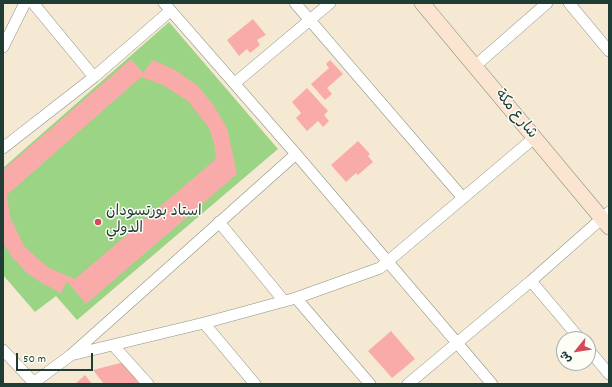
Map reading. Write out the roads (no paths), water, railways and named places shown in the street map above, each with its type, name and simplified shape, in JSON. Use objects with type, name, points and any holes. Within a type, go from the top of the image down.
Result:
[{"type":"main road","name":"شارع مكة","points":[[422,3],[534,138],[607,219]]},
{"type":"street","points":[[3,46],[25,3]]},
{"type":"street","points":[[33,3],[94,77]]},
{"type":"street","points":[[295,3],[463,198]]},
{"type":"street","points":[[235,83],[330,3]]},
{"type":"street","points":[[475,66],[547,3]]},
{"type":"street","points":[[569,3],[609,51]]},
{"type":"street","points":[[3,148],[94,77],[167,7],[235,83],[492,384]]},
{"type":"street","points":[[71,355],[204,323],[296,298],[371,272],[388,263],[534,138]]},
{"type":"street","points":[[3,350],[33,384],[71,355],[296,154]]},
{"type":"street","points":[[408,384],[607,219]]},
{"type":"street","points":[[220,222],[284,301]]},
{"type":"street","points":[[532,281],[573,331]]},
{"type":"street","points":[[296,298],[370,384]]},
{"type":"street","points":[[204,323],[255,384]]},
{"type":"street","points":[[114,345],[148,384]]},
{"type":"street","points":[[596,359],[609,374]]},
{"type":"place","name":"استاد بورتسودان الدولي","points":[[98,222]]}]
